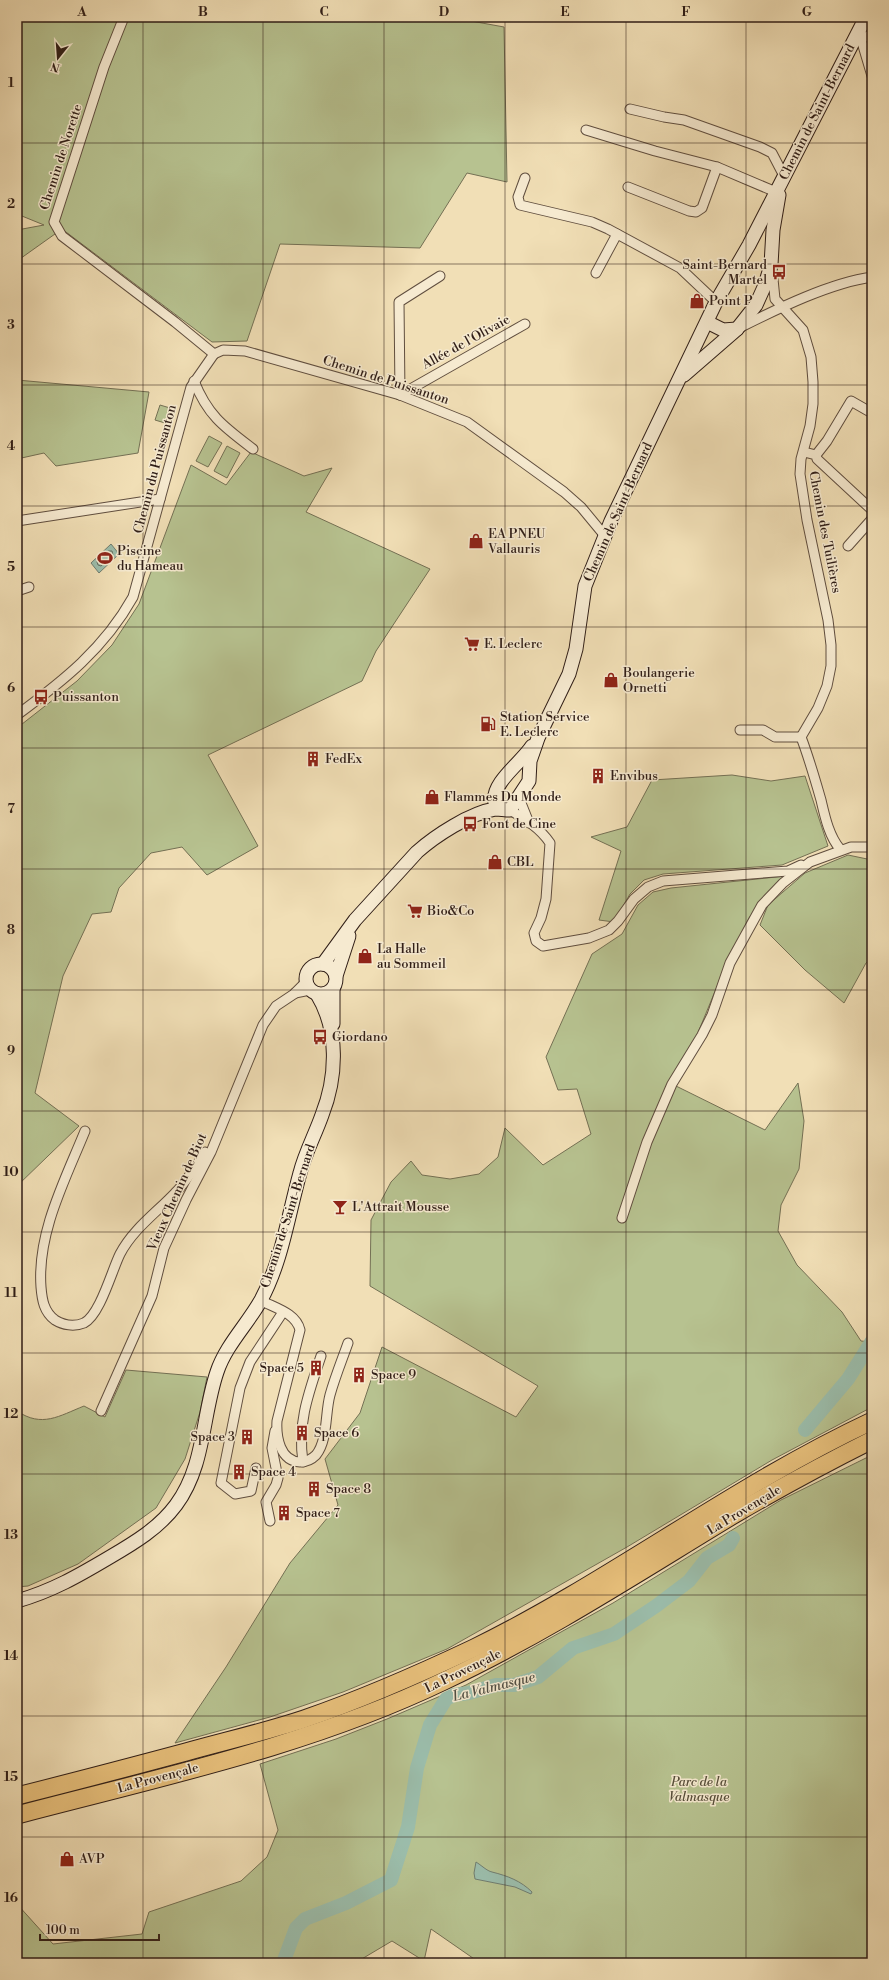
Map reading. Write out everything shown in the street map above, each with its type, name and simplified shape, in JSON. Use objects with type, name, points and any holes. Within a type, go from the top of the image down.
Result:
[{"type":"highway","name":"La Provençale","points":[[17,1796],[294,1722],[336,1708],[428,1670],[525,1621],[762,1479],[812,1451],[872,1422]]},
{"type":"highway","name":"La Provençale","points":[[17,1815],[286,1743],[347,1722],[442,1683],[534,1635],[780,1489],[872,1440]]},
{"type":"main road","name":"Chemin de Saint-Bernard","points":[[506,810],[519,798],[529,781],[530,761],[538,738],[569,674],[576,649],[585,586],[605,536],[716,302],[749,245],[859,37],[866,17]]},
{"type":"main road","name":"Chemin de Saint-Bernard","points":[[679,380],[737,329],[756,305],[765,285],[771,259],[780,184]]},
{"type":"main road","points":[[749,245],[763,246],[771,259]]},
{"type":"main road","points":[[707,322],[723,330],[737,329]]},
{"type":"main road","name":"Chemin de Saint-Bernard","points":[[495,794],[508,772],[525,757],[538,738]]},
{"type":"main road","points":[[515,766],[524,767],[530,773]]},
{"type":"main road","points":[[495,794],[495,802],[506,810]]},
{"type":"main road","points":[[473,816],[495,794]]},
{"type":"main road","points":[[323,964],[355,920],[427,843],[473,816],[494,810],[506,810]]},
{"type":"main road","points":[[336,976],[332,968],[323,964],[314,966],[310,969],[306,977],[311,988],[326,994],[333,990],[336,983],[336,976],[343,949],[355,920]]},
{"type":"main road","name":"Chemin de Saint-Bernard","points":[[311,988],[324,1005],[332,1033]]},
{"type":"main road","name":"Chemin de Saint-Bernard","points":[[17,1606],[72,1580],[134,1543],[161,1522],[177,1504],[189,1483],[198,1457],[219,1366],[228,1348],[260,1300],[284,1238],[301,1168],[329,1095],[333,1069],[333,990]]},
{"type":"main road","name":"Chemin de Saint-Bernard","points":[[17,1601],[40,1594]]},
{"type":"street","name":"Chemin de Norette","points":[[124,17],[104,67],[54,222],[62,236],[175,322],[214,354]]},
{"type":"street","points":[[872,34],[859,37],[872,76]]},
{"type":"street","points":[[586,130],[655,151],[780,184],[772,153],[760,146],[684,120],[630,109]]},
{"type":"street","points":[[628,187],[689,212],[696,212],[702,208],[717,167]]},
{"type":"street","points":[[525,178],[518,197],[520,205],[592,222],[617,234],[680,268],[716,302]]},
{"type":"street","points":[[596,273],[617,234]]},
{"type":"street","name":"Chemin des Tuilières","points":[[771,259],[775,299],[803,330],[812,363],[813,404],[810,426],[800,466],[801,486],[828,620],[831,666],[822,698],[801,737]]},
{"type":"street","points":[[400,395],[399,302],[440,276]]},
{"type":"street","points":[[737,329],[782,306],[840,285],[872,277]]},
{"type":"street","name":"Allée de l'Olivaie","points":[[400,395],[525,324]]},
{"type":"street","name":"Chemin de Puissanton","points":[[214,354],[228,350],[245,350],[400,395],[467,422],[564,492],[581,507],[605,536]]},
{"type":"street","name":"Chemin du Puissanton","points":[[17,715],[87,659],[123,614],[133,598],[181,418],[194,381],[214,354]]},
{"type":"street","points":[[194,381],[216,420],[253,449]]},
{"type":"street","points":[[816,455],[851,401],[872,413]]},
{"type":"street","points":[[804,452],[816,455]]},
{"type":"street","points":[[816,455],[817,459],[872,510]]},
{"type":"street","points":[[17,520],[160,499]]},
{"type":"street","points":[[848,546],[872,519]]},
{"type":"street","points":[[17,591],[29,587]]},
{"type":"street","points":[[740,730],[763,730],[775,737],[801,737],[808,754],[827,823],[833,839],[840,849]]},
{"type":"street","points":[[519,798],[529,823]]},
{"type":"street","points":[[506,810],[529,823],[545,836],[550,843],[546,899],[541,918],[534,933],[539,944],[546,947],[574,939],[590,938],[609,930],[618,921],[634,899],[648,887],[663,881],[788,871],[840,849],[851,847],[872,847]]},
{"type":"street","points":[[622,1218],[647,1142],[672,1084],[702,1035],[712,1015],[730,962],[762,905],[783,883],[810,862]]},
{"type":"street","name":"Vieux Chemin de Biot","points":[[101,1411],[148,1306],[156,1285],[164,1248],[186,1200],[211,1152],[220,1126],[268,1017],[276,1006],[294,994],[311,988]]},
{"type":"street","points":[[85,1131],[50,1218],[41,1266],[44,1306],[55,1320],[71,1325],[83,1323],[93,1315],[121,1253],[129,1240],[138,1228],[175,1193],[188,1178],[220,1126]]},
{"type":"street","points":[[260,1300],[294,1317],[299,1323],[300,1330],[272,1444],[278,1478],[276,1485],[266,1502],[270,1521]]},
{"type":"street","points":[[256,1468],[251,1491],[235,1494],[221,1482],[242,1382],[250,1362],[283,1312]]},
{"type":"street","points":[[277,1421],[278,1439],[284,1453],[289,1459],[302,1462],[312,1459],[321,1446],[330,1396],[348,1343]]},
{"type":"street","points":[[302,1462],[302,1414],[321,1356]]},
{"type":"green space","points":[[17,17],[460,17],[460,19],[504,27],[507,182],[467,173],[420,248],[280,244],[247,341],[212,342],[62,229],[17,261],[17,230],[44,225],[17,214]]},
{"type":"green space","points":[[17,380],[149,392],[138,453],[56,466],[44,453],[17,459]]},
{"type":"green space","points":[[160,405],[170,408],[165,423],[155,420]]},
{"type":"green space","points":[[209,436],[222,443],[208,467],[196,461]]},
{"type":"green space","points":[[227,446],[240,453],[227,478],[214,471]]},
{"type":"green space","points":[[251,452],[304,476],[332,468],[306,512],[430,569],[376,651],[362,681],[208,755],[258,846],[207,875],[182,847],[151,853],[119,888],[111,912],[92,914],[63,976],[35,1093],[79,1126],[17,1186],[17,728],[77,681],[112,645],[139,604],[191,465],[226,485]]},
{"type":"green space","points":[[732,775],[771,781],[805,776],[828,846],[782,865],[663,874],[644,880],[630,894],[614,922],[599,920],[621,851],[591,837],[627,827],[652,780]]},
{"type":"green space","points":[[848,855],[872,860],[872,958],[866,963],[844,1003],[805,970],[760,925],[768,905],[805,873]]},
{"type":"green space","points":[[786,876],[764,897],[749,918],[723,972],[676,1086],[765,1130],[798,1083],[804,1121],[799,1169],[781,1205],[778,1231],[797,1265],[842,1312],[861,1341],[872,1342],[872,1407],[772,1460],[627,1547],[447,1649],[343,1692],[270,1717],[175,1743],[226,1667],[290,1563],[338,1505],[325,1459],[360,1413],[382,1347],[516,1417],[538,1386],[370,1286],[371,1220],[391,1182],[411,1161],[422,1175],[450,1179],[479,1174],[498,1157],[505,1128],[543,1165],[591,1134],[577,1089],[558,1090],[546,1057],[592,954],[622,934],[638,905],[653,892],[671,888]]},
{"type":"green space","points":[[126,1370],[207,1377],[200,1412],[185,1459],[156,1508],[78,1564],[28,1586],[17,1587],[17,1411],[34,1419],[43,1420],[50,1419],[84,1406],[105,1417]]},
{"type":"green space","name":"Parc de la Valmasque","points":[[872,1455],[872,1963],[480,1963],[431,1929],[424,1961],[392,1941],[355,1963],[17,1963],[17,1904],[53,1944],[142,1934],[149,1912],[241,1881],[267,1857],[278,1830],[260,1764],[336,1739],[466,1685],[613,1603],[781,1500]]},
{"type":"water","name":"Piscine du Hameau","points":[[111,544],[119,554],[99,573],[91,563]]},
{"type":"water","points":[[476,1862],[490,1871],[519,1882],[532,1892],[531,1894],[515,1887],[475,1879],[474,1873]]},
{"type":"waterway","name":"La Valmasque","points":[[805,1430],[848,1379],[872,1341]]},
{"type":"waterway","name":"La Valmasque","points":[[283,1963],[296,1928],[305,1919],[346,1903],[391,1880],[408,1827],[417,1768],[430,1725],[446,1699],[454,1695],[469,1693],[496,1685],[514,1685],[538,1677],[573,1648],[614,1634],[656,1606],[689,1581],[707,1558],[729,1545],[733,1538]]},
{"type":"place","name":"Saint-Bernard Martel","points":[[779,272]]},
{"type":"place","name":"Point P","points":[[697,301]]},
{"type":"place","name":"EA PNEU Vallauris","points":[[476,541]]},
{"type":"place","name":"Piscine du Hameau","points":[[105,558]]},
{"type":"place","name":"E. Leclerc","points":[[472,644]]},
{"type":"place","name":"Boulangerie Ornetti","points":[[611,680]]},
{"type":"place","name":"Puissanton","points":[[41,697]]},
{"type":"place","name":"Station Service E. Leclerc","points":[[488,724]]},
{"type":"place","name":"FedEx","points":[[313,759]]},
{"type":"place","name":"Envibus","points":[[598,776]]},
{"type":"place","name":"Flammes Du Monde","points":[[432,797]]},
{"type":"place","name":"Font de Cine","points":[[470,824]]},
{"type":"place","name":"CBL","points":[[495,862]]},
{"type":"place","name":"Bio&Co","points":[[415,911]]},
{"type":"place","name":"La Halle au Sommeil","points":[[365,956]]},
{"type":"place","name":"Giordano","points":[[320,1037]]},
{"type":"place","name":"L'Attrait Mousse","points":[[340,1207]]},
{"type":"place","name":"Space 5","points":[[316,1368]]},
{"type":"place","name":"Space 9","points":[[359,1375]]},
{"type":"place","name":"Space 6","points":[[302,1433]]},
{"type":"place","name":"Space 3","points":[[247,1437]]},
{"type":"place","name":"Space 4","points":[[239,1472]]},
{"type":"place","name":"Space 8","points":[[314,1489]]},
{"type":"place","name":"Space 7","points":[[284,1513]]},
{"type":"place","name":"AVP","points":[[67,1859]]}]
